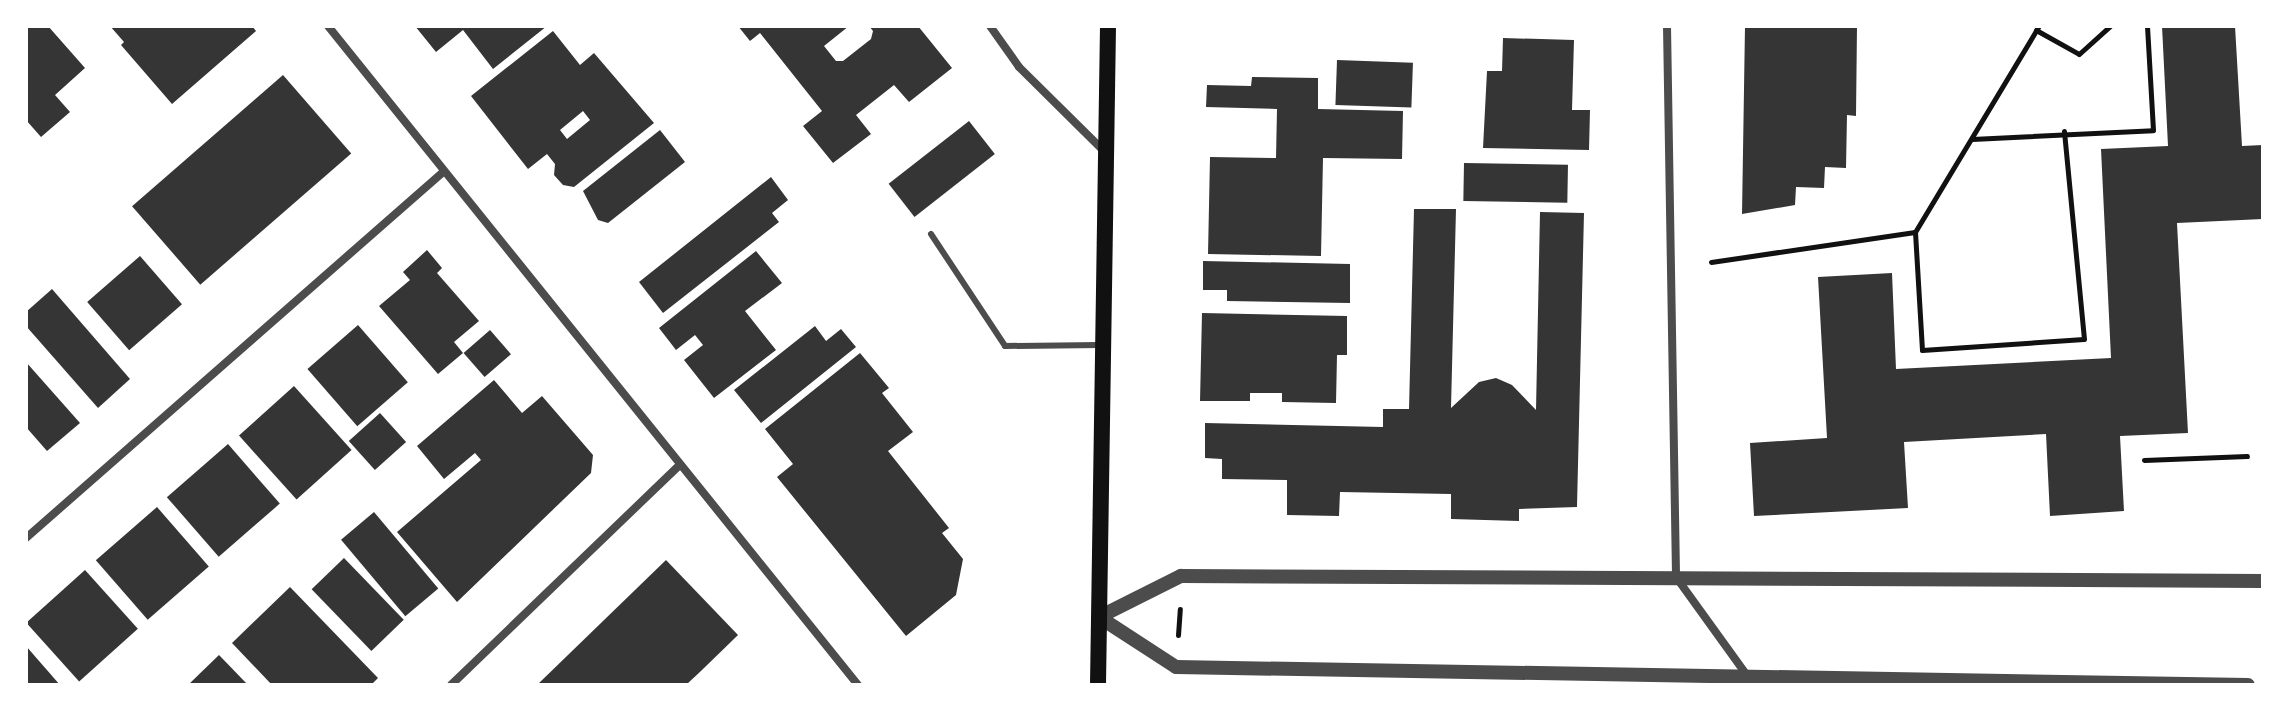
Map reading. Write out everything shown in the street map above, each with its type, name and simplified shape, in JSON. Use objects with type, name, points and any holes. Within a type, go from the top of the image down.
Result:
[{"type":"main road","points":[[1098,685],[1108,26]]},
{"type":"street","points":[[328,26],[858,685]]},
{"type":"street","points":[[990,26],[1019,67],[1107,153]]},
{"type":"street","points":[[1667,26],[1676,577],[1751,680]]},
{"type":"street","points":[[26,538],[443,172]]},
{"type":"street","points":[[451,685],[680,465]]},
{"type":"street","points":[[1099,617],[1181,576],[2263,581]]},
{"type":"street","points":[[1099,617],[1176,667],[1751,680],[2248,685]]},
{"type":"lane","points":[[931,234],[1005,346],[1103,345]]},
{"type":"path","points":[[2064,131],[2084,339],[1922,350],[1915,232],[2038,28],[2079,54],[2110,26]]},
{"type":"path","points":[[1971,139],[2064,131],[2153,130],[2147,26]]},
{"type":"path","points":[[1711,262],[1915,232]]},
{"type":"path","points":[[2144,460],[2247,456]]},
{"type":"path","points":[[1178,636],[1180,597]]},
{"type":"building","points":[[26,26],[48,26],[85,68],[55,95],[70,112],[41,137],[26,120]]},
{"type":"building","points":[[110,26],[252,26],[256,31],[172,104],[121,45],[124,42]]},
{"type":"building","points":[[415,26],[547,26],[493,69],[463,30],[436,52]]},
{"type":"building","points":[[738,26],[849,26],[824,46],[836,61],[843,61],[871,39],[873,31],[869,26],[918,26],[952,68],[909,102],[894,85],[856,115],[871,134],[833,163],[803,126],[822,111],[760,33],[750,41]]},
{"type":"building","points":[[1745,26],[1857,26],[1856,116],[1847,115],[1846,168],[1825,167],[1824,188],[1796,187],[1795,205],[1742,214]]},
{"type":"building","points":[[2162,26],[2235,26],[2242,146],[2263,145],[2263,219],[2177,223],[2188,433],[2120,436],[2124,511],[2050,516],[2046,434],[1904,442],[1908,508],[1754,516],[1750,443],[1827,438],[1818,277],[1892,273],[1896,369],[2111,358],[2101,149],[2168,146]]},
{"type":"building","points":[[553,31],[580,65],[594,53],[654,123],[574,187],[563,185],[554,175],[555,164],[547,154],[528,169],[471,96]],"holes":[[[583,111],[590,120],[567,139],[560,130]]]},
{"type":"building","points":[[1503,38],[1574,40],[1572,110],[1590,110],[1589,150],[1483,148],[1487,71],[1502,71]]},
{"type":"building","points":[[1337,60],[1413,63],[1411,108],[1335,105]]},
{"type":"building","points":[[283,75],[351,153],[200,285],[132,206]]},
{"type":"building","points":[[1252,77],[1318,78],[1318,109],[1403,111],[1402,159],[1323,158],[1321,256],[1208,254],[1210,157],[1276,158],[1277,109],[1206,107],[1207,85],[1251,86]]},
{"type":"building","points":[[969,121],[995,154],[914,217],[889,184]]},
{"type":"building","points":[[660,130],[685,162],[608,223],[598,220],[583,191]]},
{"type":"building","points":[[1464,163],[1568,165],[1567,203],[1463,201]]},
{"type":"building","points":[[771,177],[788,200],[772,213],[779,222],[663,313],[639,282]]},
{"type":"building","points":[[1414,209],[1456,209],[1451,408],[1479,382],[1496,378],[1512,385],[1536,410],[1540,212],[1584,213],[1577,507],[1519,509],[1519,521],[1451,519],[1451,494],[1340,492],[1339,516],[1287,515],[1287,480],[1222,479],[1222,459],[1205,458],[1205,423],[1383,427],[1383,409],[1409,409]]},
{"type":"building","points":[[427,250],[442,268],[437,273],[479,321],[454,342],[463,353],[438,374],[379,306],[410,280],[403,272]]},
{"type":"building","points":[[756,251],[782,283],[745,311],[776,350],[714,398],[684,360],[703,345],[695,335],[676,350],[659,328]]},
{"type":"building","points":[[140,256],[182,304],[129,350],[87,302]]},
{"type":"building","points":[[1203,261],[1350,264],[1350,303],[1227,301],[1227,290],[1203,290]]},
{"type":"building","points":[[52,289],[130,379],[98,408],[26,326],[26,312]]},
{"type":"building","points":[[1202,313],[1347,316],[1347,355],[1337,355],[1336,403],[1282,402],[1282,393],[1250,393],[1250,401],[1200,401]]},
{"type":"building","points":[[358,325],[408,382],[357,426],[307,369]]},
{"type":"building","points":[[815,326],[826,341],[841,329],[856,347],[761,423],[734,390]]},
{"type":"building","points":[[490,330],[511,354],[485,377],[464,353]]},
{"type":"building","points":[[860,353],[889,388],[882,393],[913,432],[888,451],[949,528],[942,533],[963,559],[956,595],[906,636],[777,477],[793,464],[765,429]]},
{"type":"building","points":[[26,362],[80,423],[47,451],[26,427]]},
{"type":"building","points":[[494,380],[522,413],[542,396],[593,455],[591,473],[457,602],[397,532],[481,460],[475,453],[444,479],[417,446]]},
{"type":"building","points":[[294,386],[352,450],[297,499],[239,436]]},
{"type":"building","points":[[380,413],[406,442],[375,470],[349,441]]},
{"type":"building","points":[[228,444],[280,504],[219,557],[167,497]]},
{"type":"building","points":[[157,507],[209,567],[148,620],[96,560]]},
{"type":"building","points":[[374,512],[438,589],[405,616],[341,540]]},
{"type":"building","points":[[344,558],[404,620],[371,651],[312,589]]},
{"type":"building","points":[[666,560],[738,635],[702,670],[686,685],[537,685]]},
{"type":"building","points":[[85,570],[138,629],[79,682],[26,623]]},
{"type":"building","points":[[290,587],[378,678],[371,685],[272,685],[232,643]]},
{"type":"building","points":[[26,646],[60,685],[26,685]]},
{"type":"building","points":[[219,655],[248,685],[188,685]]}]
